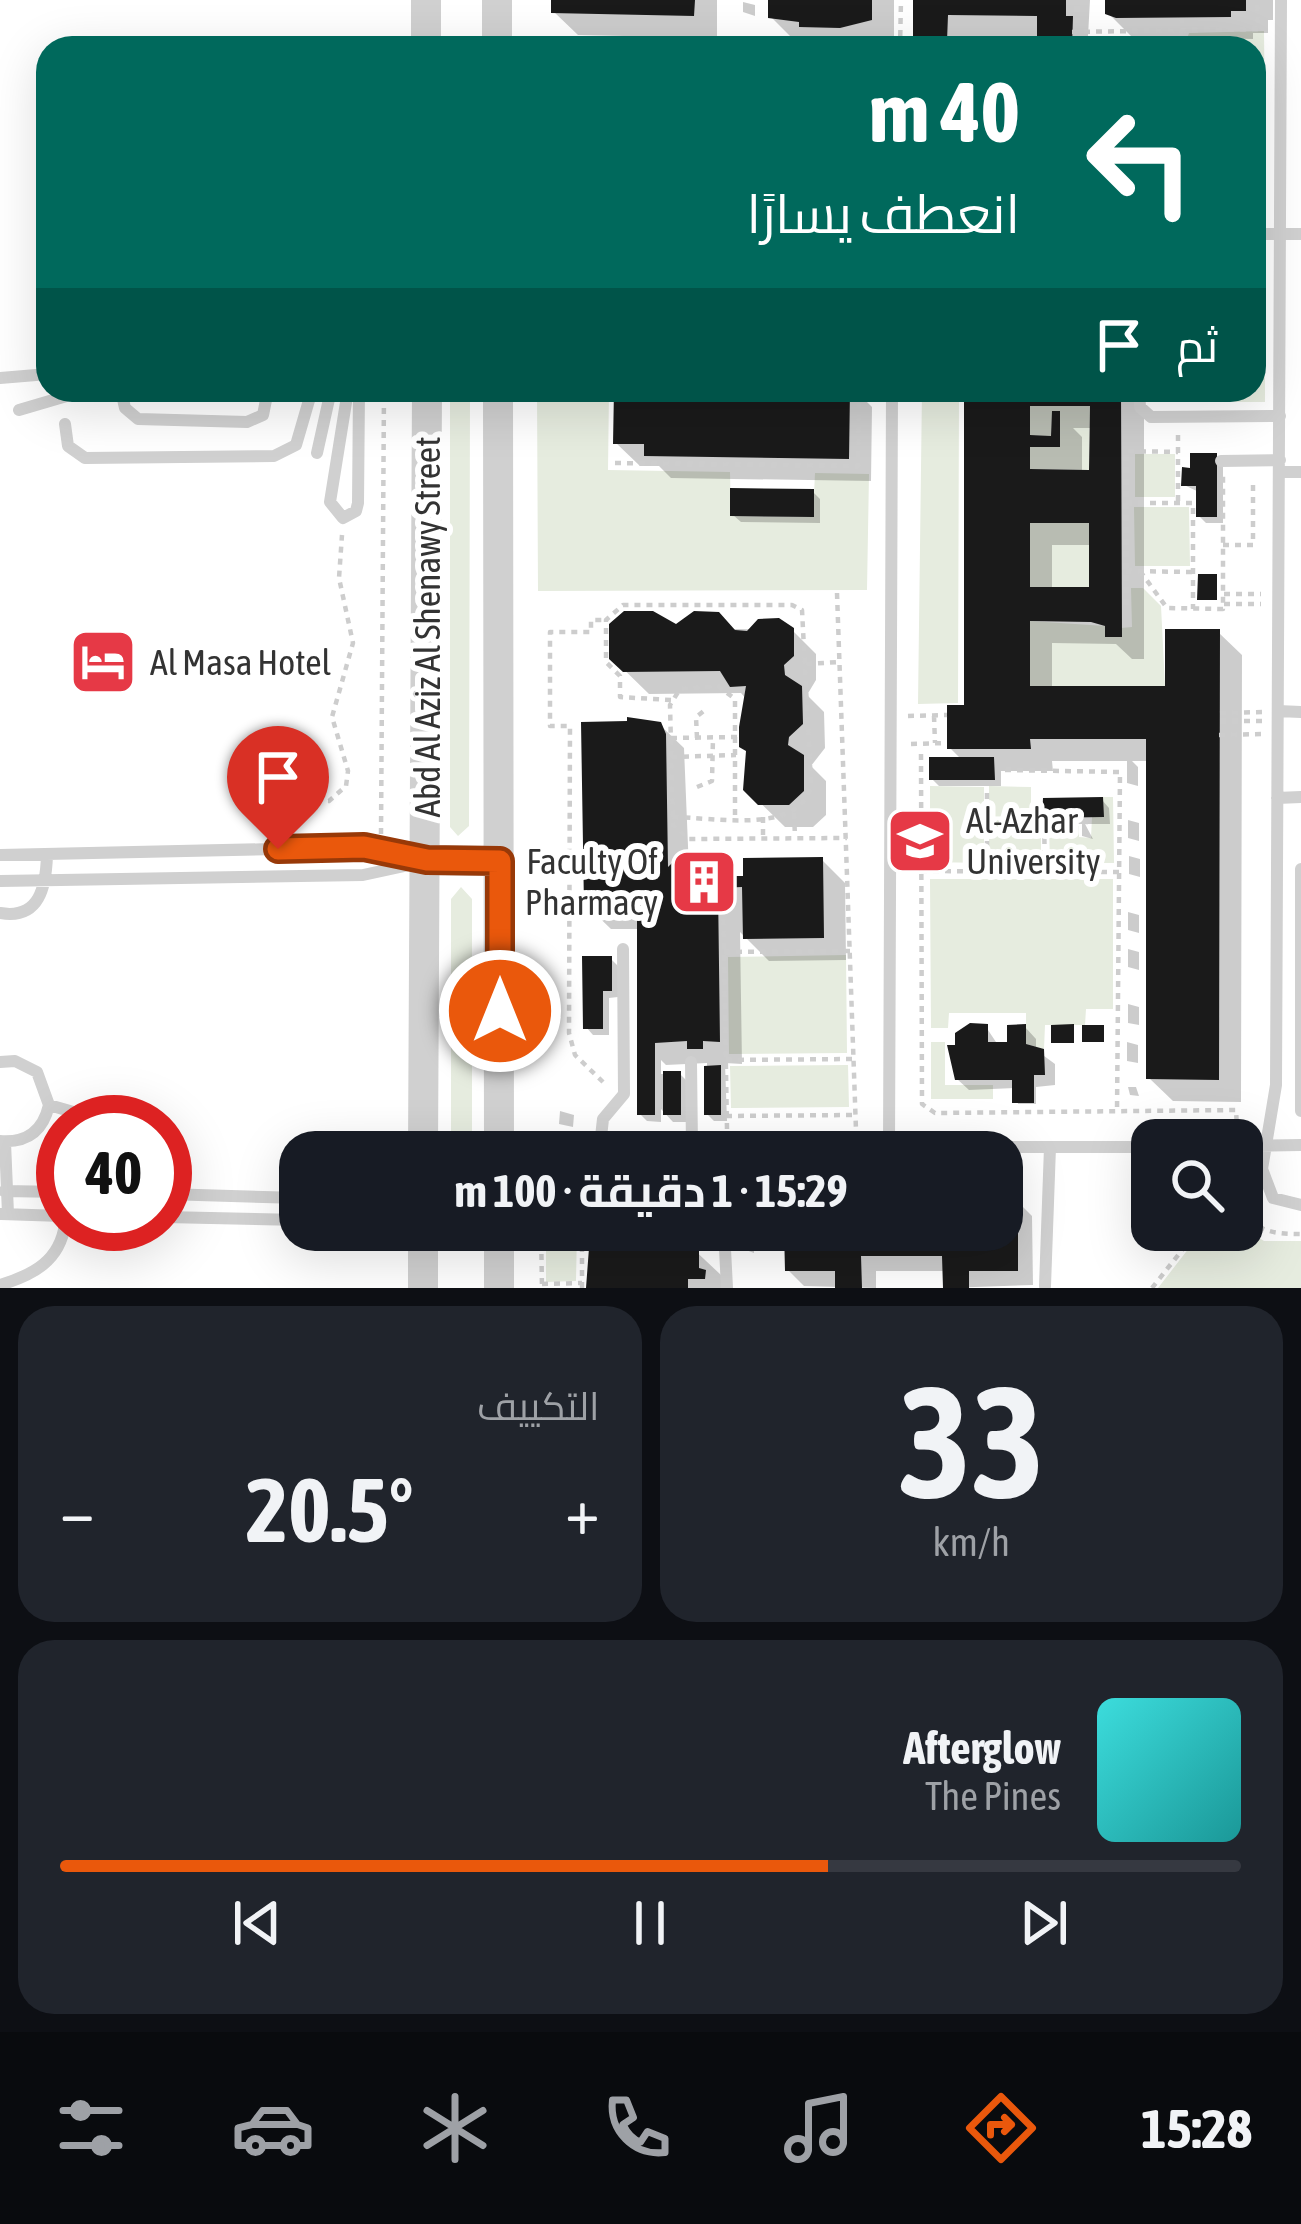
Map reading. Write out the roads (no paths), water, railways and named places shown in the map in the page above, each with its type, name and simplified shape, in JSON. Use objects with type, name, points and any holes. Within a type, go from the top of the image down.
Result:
[{"type":"street","points":[[425,0],[426,36]]},
{"type":"street","points":[[497,0],[497,36]]},
{"type":"street","name":"Abd Al Aziz Al Shenawy Street","points":[[423,1131],[427,402]]},
{"type":"street","name":"Abd Al Aziz Al Shenawy Street","points":[[498,402],[499,1131]]},
{"type":"street","points":[[427,860],[500,861]]},
{"type":"street","points":[[422,1251],[423,1288]]},
{"type":"street","points":[[499,1251],[499,1288]]},
{"type":"lane","points":[[1282,0],[1276,1085],[1262,1169],[1267,1191],[1282,1203],[1301,1205]]},
{"type":"lane","points":[[1266,234],[1301,234]]},
{"type":"lane","points":[[0,377],[36,375]]},
{"type":"lane","points":[[19,410],[46,402]]},
{"type":"lane","points":[[124,402],[138,419],[248,422],[263,416],[266,402]]},
{"type":"lane","points":[[65,424],[68,446],[85,458],[274,456],[296,445],[309,402]]},
{"type":"lane","points":[[317,453],[329,402]]},
{"type":"lane","points":[[346,402],[331,490],[331,509],[343,518],[356,511],[359,402]]},
{"type":"lane","points":[[889,1131],[892,402]]},
{"type":"lane","points":[[1142,402],[1145,415],[1280,416]]},
{"type":"lane","points":[[1221,461],[1301,472]]},
{"type":"lane","points":[[331,490],[358,490]]},
{"type":"lane","points":[[1278,711],[1301,712]]},
{"type":"lane","points":[[1277,798],[1301,797]]},
{"type":"lane","points":[[323,848],[323,875]]},
{"type":"lane","points":[[0,855],[381,848],[427,860]]},
{"type":"lane","points":[[0,913],[24,912],[35,904],[46,880],[47,855]]},
{"type":"lane","points":[[0,881],[380,874],[427,860]]},
{"type":"lane","points":[[1301,869],[1301,1111]]},
{"type":"lane","points":[[602,1131],[603,1118],[621,1103],[624,1083],[623,949]]},
{"type":"lane","points":[[0,1062],[15,1061],[37,1072],[45,1095]]},
{"type":"lane","points":[[691,1062],[692,1131]]},
{"type":"lane","points":[[36,1130],[3,1142],[4,1214],[36,1217]]},
{"type":"lane","points":[[1263,1146],[1301,1145]]},
{"type":"lane","points":[[1023,1147],[1131,1147]]},
{"type":"lane","points":[[1045,1286],[1051,1147]]},
{"type":"lane","points":[[4,1191],[36,1192]]},
{"type":"lane","points":[[192,1196],[279,1198]]},
{"type":"lane","points":[[192,1218],[279,1220]]},
{"type":"lane","points":[[0,1285],[40,1269],[55,1251]]},
{"type":"lane","points":[[725,1251],[727,1288]]},
{"type":"place","name":"Al Masa Hotel","points":[[103,662]]},
{"type":"place","name":"Al-Azhar University","points":[[920,841]]},
{"type":"place","name":"Faculty Of Pharmacy","points":[[704,882]]}]
